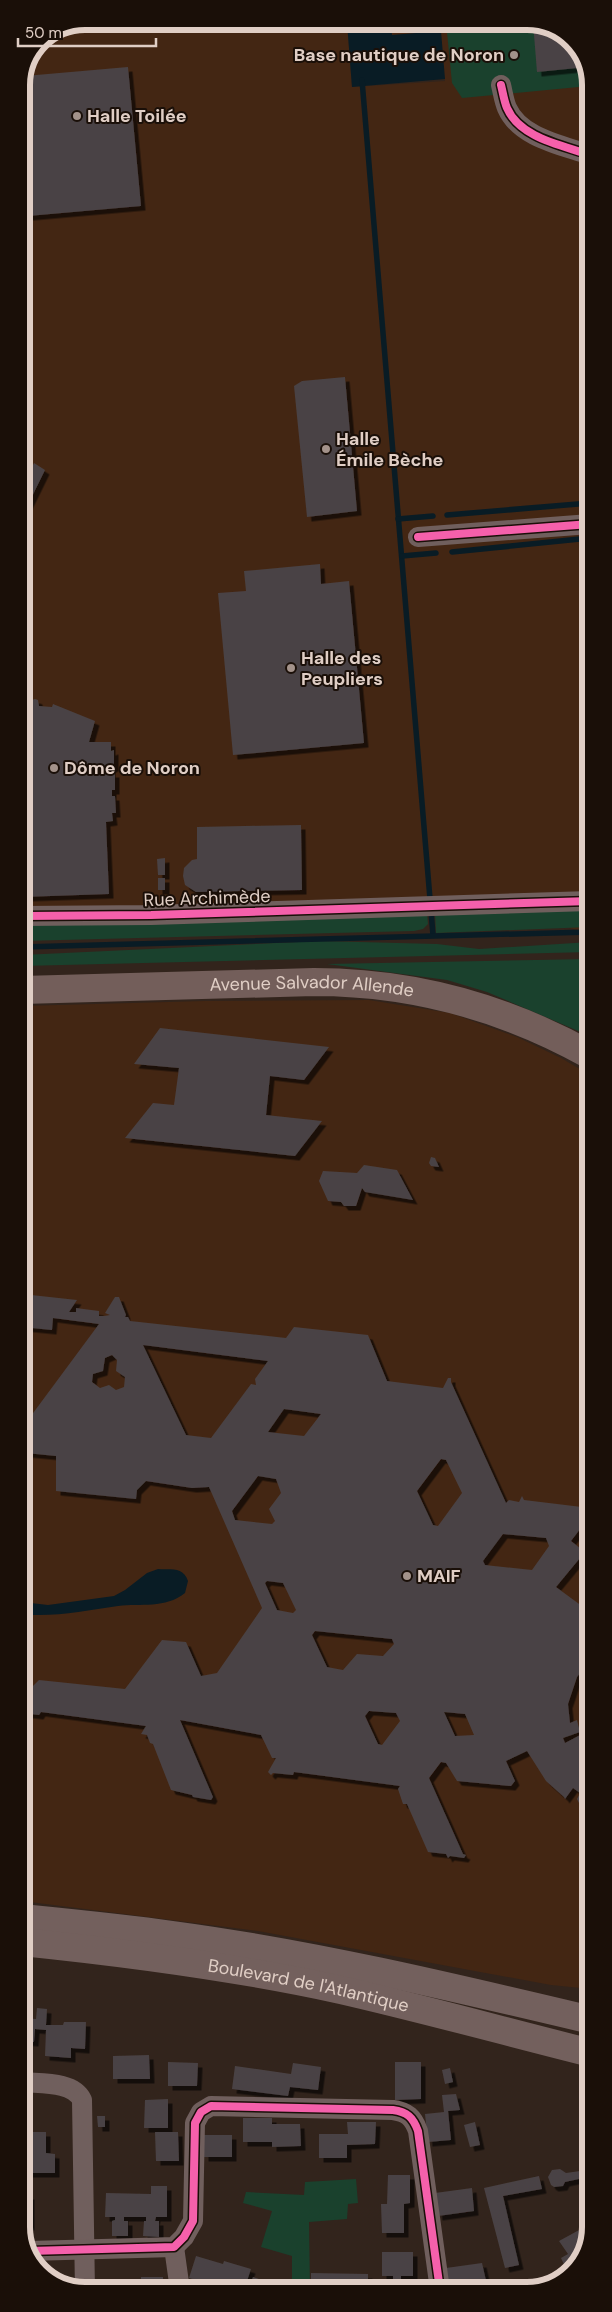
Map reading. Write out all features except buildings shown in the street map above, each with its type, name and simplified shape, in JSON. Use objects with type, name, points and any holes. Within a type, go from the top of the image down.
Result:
[{"type":"main road","name":"Avenue Salvador Allende","points":[[30,990],[314,982],[388,985],[455,998],[564,1040],[582,1050]]},
{"type":"main road","name":"Boulevard de l'Atlantique","points":[[30,1919],[173,1935],[336,1962],[479,1992],[582,2018]]},
{"type":"main road","name":"Boulevard de l'Atlantique","points":[[30,1943],[245,1971],[341,1990],[582,2051]]},
{"type":"street","points":[[501,85],[507,108],[522,127],[543,139],[582,152]]},
{"type":"street","points":[[418,538],[582,525]]},
{"type":"street","name":"Rue Archimède","points":[[30,916],[582,901]]},
{"type":"street","points":[[30,2083],[68,2088],[79,2093],[82,2100],[85,2282]]},
{"type":"street","points":[[35,2251],[174,2247],[184,2237],[194,2221],[195,2124],[197,2117],[205,2109],[219,2106],[402,2111],[411,2116],[418,2130],[439,2282]]},
{"type":"street","points":[[174,2247],[179,2282]]},
{"type":"shaded area","points":[[85,30],[348,30],[352,87],[445,81],[436,32],[392,35],[391,30],[538,31],[557,39],[571,52],[578,64],[582,85],[582,932],[462,896],[30,910],[30,85],[34,64],[39,55],[46,46],[64,34]]},
{"type":"shaded area","name":"MAIF","points":[[369,1000],[450,1013],[517,1037],[582,1070],[582,1988],[551,1985],[258,1931],[30,1902],[30,1006],[205,1001]]},
{"type":"green space","name":"Base nautique de Noron","points":[[447,30],[530,30],[548,34],[557,39],[571,52],[578,64],[582,87],[462,98],[452,83]]},
{"type":"green space","points":[[582,908],[582,927],[436,933],[435,913]]},
{"type":"green space","points":[[427,913],[428,924],[423,929],[414,931],[30,941],[30,924]]},
{"type":"green space","points":[[320,941],[437,944],[479,949],[582,943],[582,952],[30,966],[30,955]]},
{"type":"green space","points":[[582,959],[582,1033],[487,992],[447,980],[327,964]]},
{"type":"green space","points":[[356,2179],[358,2203],[348,2204],[347,2219],[309,2222],[310,2282],[292,2282],[292,2256],[261,2247],[272,2211],[243,2203],[246,2192],[304,2195],[305,2182]]},
{"type":"water","points":[[348,30],[391,30],[392,35],[441,31],[445,79],[352,87]]},
{"type":"water","points":[[158,1569],[180,1571],[186,1576],[188,1581],[185,1593],[177,1598],[161,1603],[118,1606],[54,1615],[33,1615],[30,1613],[30,1603],[48,1605],[114,1596],[147,1573]]},
{"type":"waterway","points":[[362,80],[433,935]]},
{"type":"waterway","points":[[447,515],[582,504]]},
{"type":"waterway","points":[[398,519],[433,516]]},
{"type":"waterway","points":[[452,552],[582,539]]},
{"type":"waterway","points":[[402,556],[436,553]]},
{"type":"waterway","points":[[30,947],[582,932]]},
{"type":"cycle path","points":[[501,85],[507,108],[522,127],[543,139],[582,152]]},
{"type":"cycle path","points":[[418,537],[582,525]]},
{"type":"cycle path","points":[[30,916],[151,915],[582,901]]},
{"type":"cycle path","points":[[35,2251],[174,2247],[184,2237],[193,2221],[195,2123],[201,2112],[211,2106],[393,2110],[409,2116],[418,2131],[439,2282]]},
{"type":"place","name":"Base nautique de Noron","points":[[514,55]]},
{"type":"place","name":"Halle Toilée","points":[[77,116]]},
{"type":"place","name":"Halle Émile Bèche","points":[[326,449]]},
{"type":"place","name":"Halle des Peupliers","points":[[291,668]]},
{"type":"place","name":"Dôme de Noron","points":[[54,768]]},
{"type":"place","name":"MAIF","points":[[407,1576]]}]
